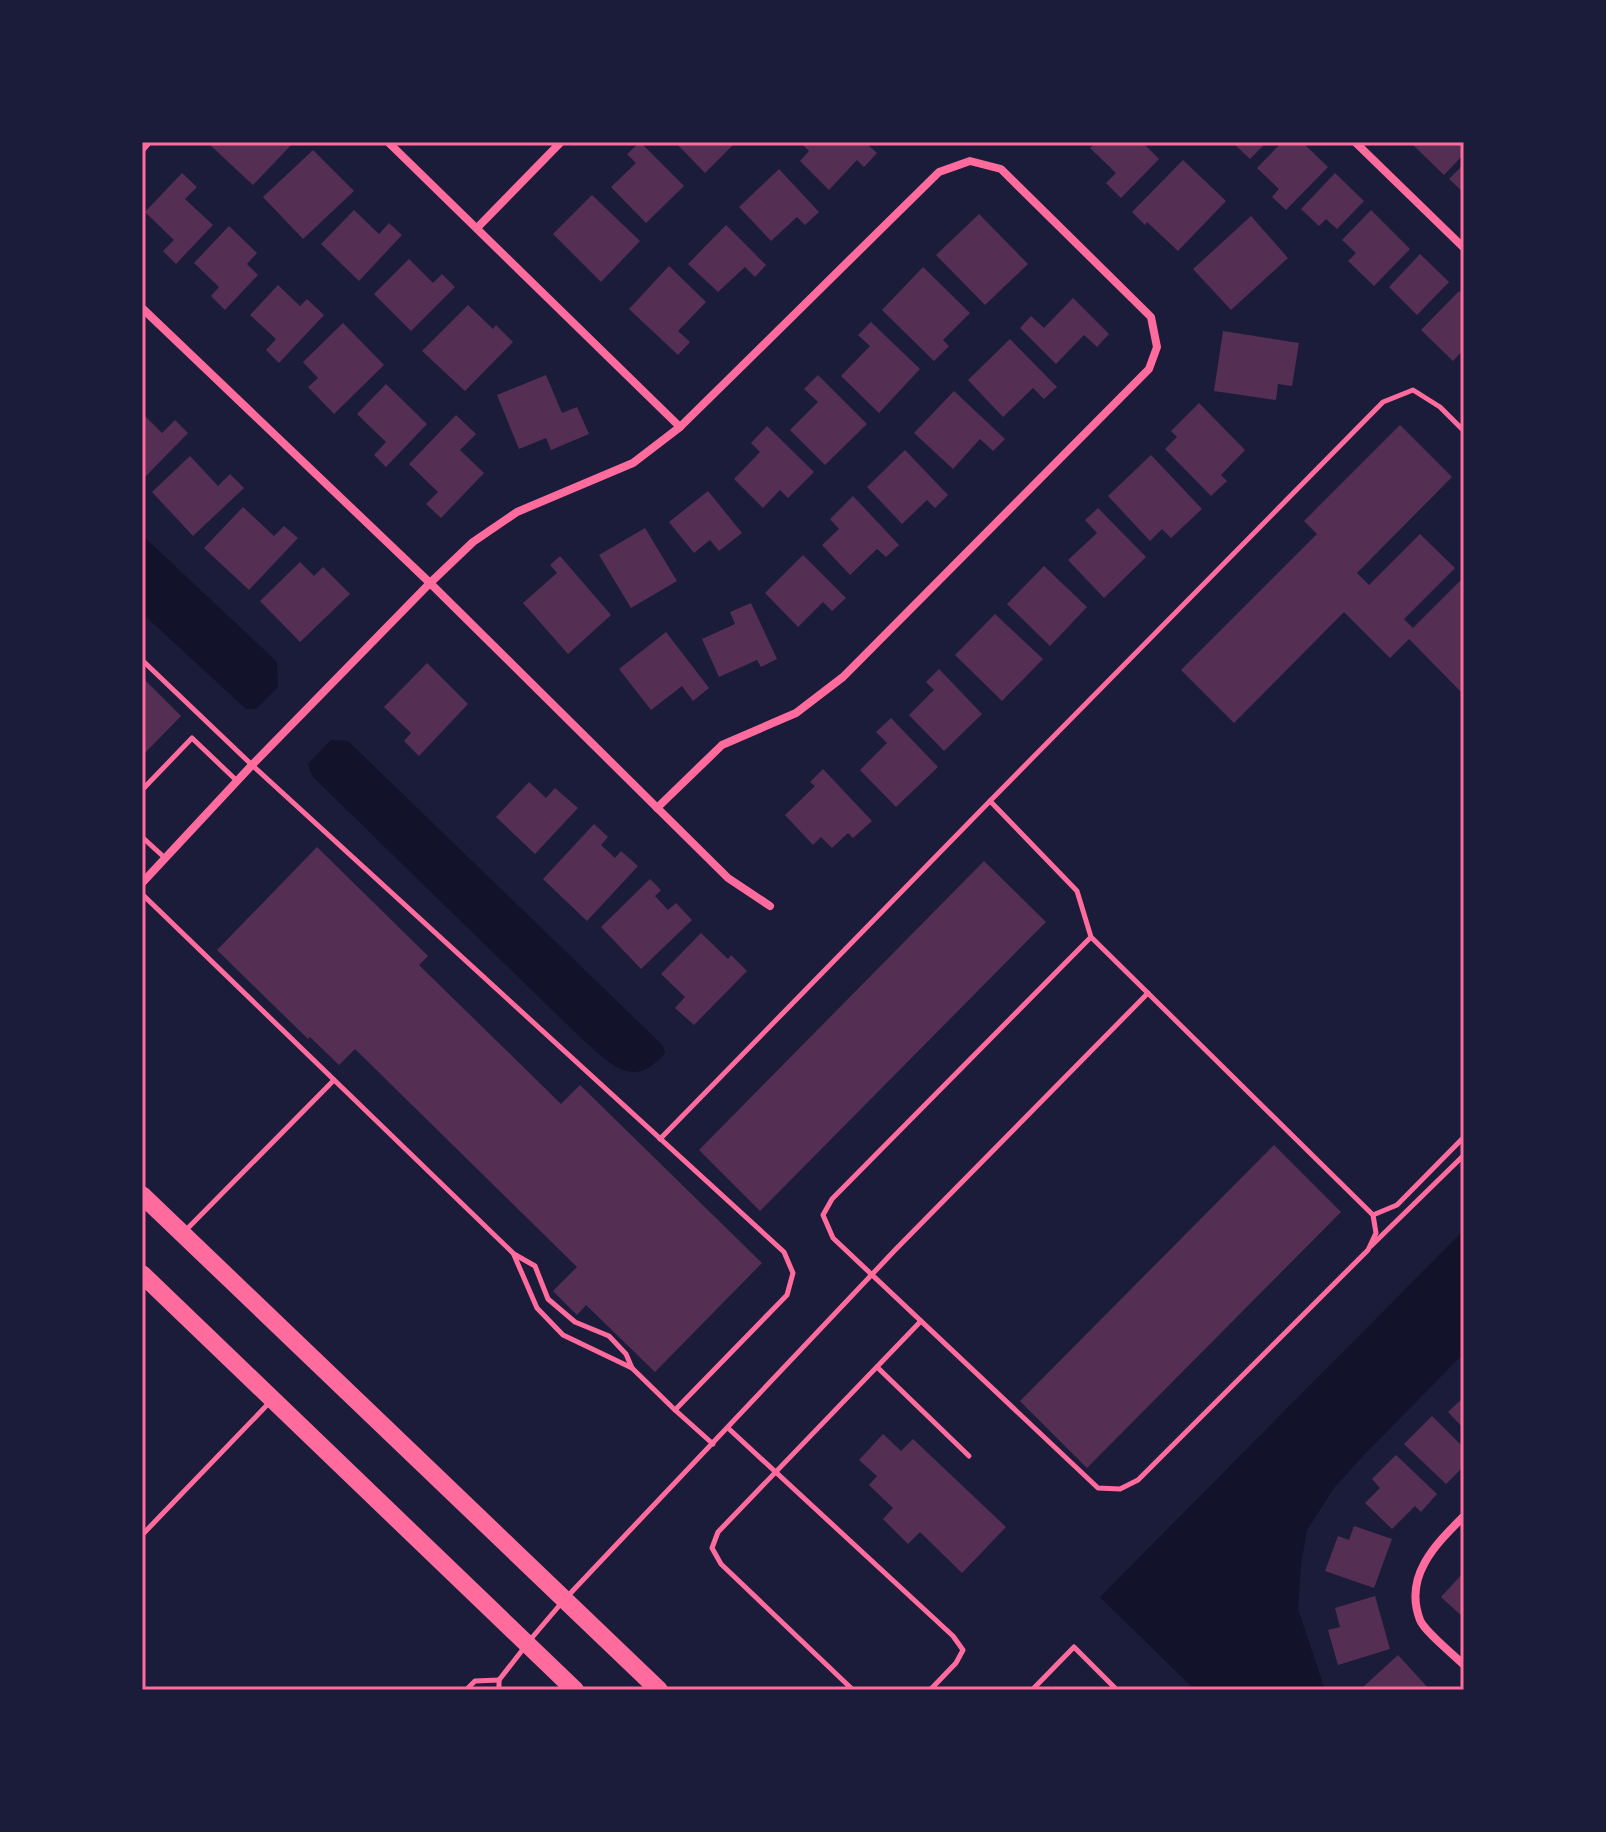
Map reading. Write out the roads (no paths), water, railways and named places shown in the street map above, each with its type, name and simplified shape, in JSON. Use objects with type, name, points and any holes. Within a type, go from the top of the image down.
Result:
[{"type":"main road","points":[[142,1195],[659,1690]]},
{"type":"main road","points":[[142,1274],[575,1690]]},
{"type":"street","points":[[142,149],[148,142]]},
{"type":"street","points":[[388,142],[680,427]]},
{"type":"street","points":[[477,228],[561,142]]},
{"type":"street","points":[[1355,142],[1464,248]]},
{"type":"street","points":[[142,883],[252,765],[473,542],[517,512],[633,463],[680,427],[939,172],[970,161],[1001,169],[1151,317],[1157,347],[1149,369],[843,677],[796,713],[722,745],[657,808]]},
{"type":"street","points":[[142,308],[430,583],[728,878],[770,906]]},
{"type":"street","points":[[1464,1516],[1431,1549],[1415,1587],[1421,1621],[1464,1665]]},
{"type":"lane","points":[[660,1139],[1383,402],[1413,390],[1440,407],[1464,431]]},
{"type":"lane","points":[[142,660],[252,765],[784,1252],[793,1273],[787,1295],[675,1410]]},
{"type":"lane","points":[[142,790],[192,738],[237,781]]},
{"type":"lane","points":[[990,801],[1077,891],[1091,937],[1373,1215],[1376,1233],[1368,1250]]},
{"type":"lane","points":[[142,837],[165,858]]},
{"type":"lane","points":[[142,894],[514,1254],[535,1266],[548,1299],[575,1322],[609,1336],[626,1354],[632,1368]]},
{"type":"lane","points":[[1091,937],[832,1199],[823,1215],[833,1238],[1098,1488],[1120,1489],[1138,1480],[1464,1155]]},
{"type":"lane","points":[[499,1690],[499,1680],[564,1600],[872,1275],[1148,993]]},
{"type":"lane","points":[[182,1233],[334,1080]]},
{"type":"lane","points":[[1373,1215],[1397,1205],[1464,1137]]},
{"type":"lane","points":[[514,1254],[537,1308],[563,1335],[632,1368],[713,1444]]},
{"type":"lane","points":[[853,1690],[721,1564],[712,1548],[718,1532],[921,1321]]},
{"type":"lane","points":[[877,1367],[969,1456]]},
{"type":"lane","points":[[142,1535],[273,1399]]},
{"type":"lane","points":[[728,1428],[953,1636],[963,1650],[956,1663],[930,1690]]},
{"type":"lane","points":[[1032,1690],[1074,1647],[1117,1690]]},
{"type":"lane","points":[[466,1690],[475,1681],[499,1680]]}]
